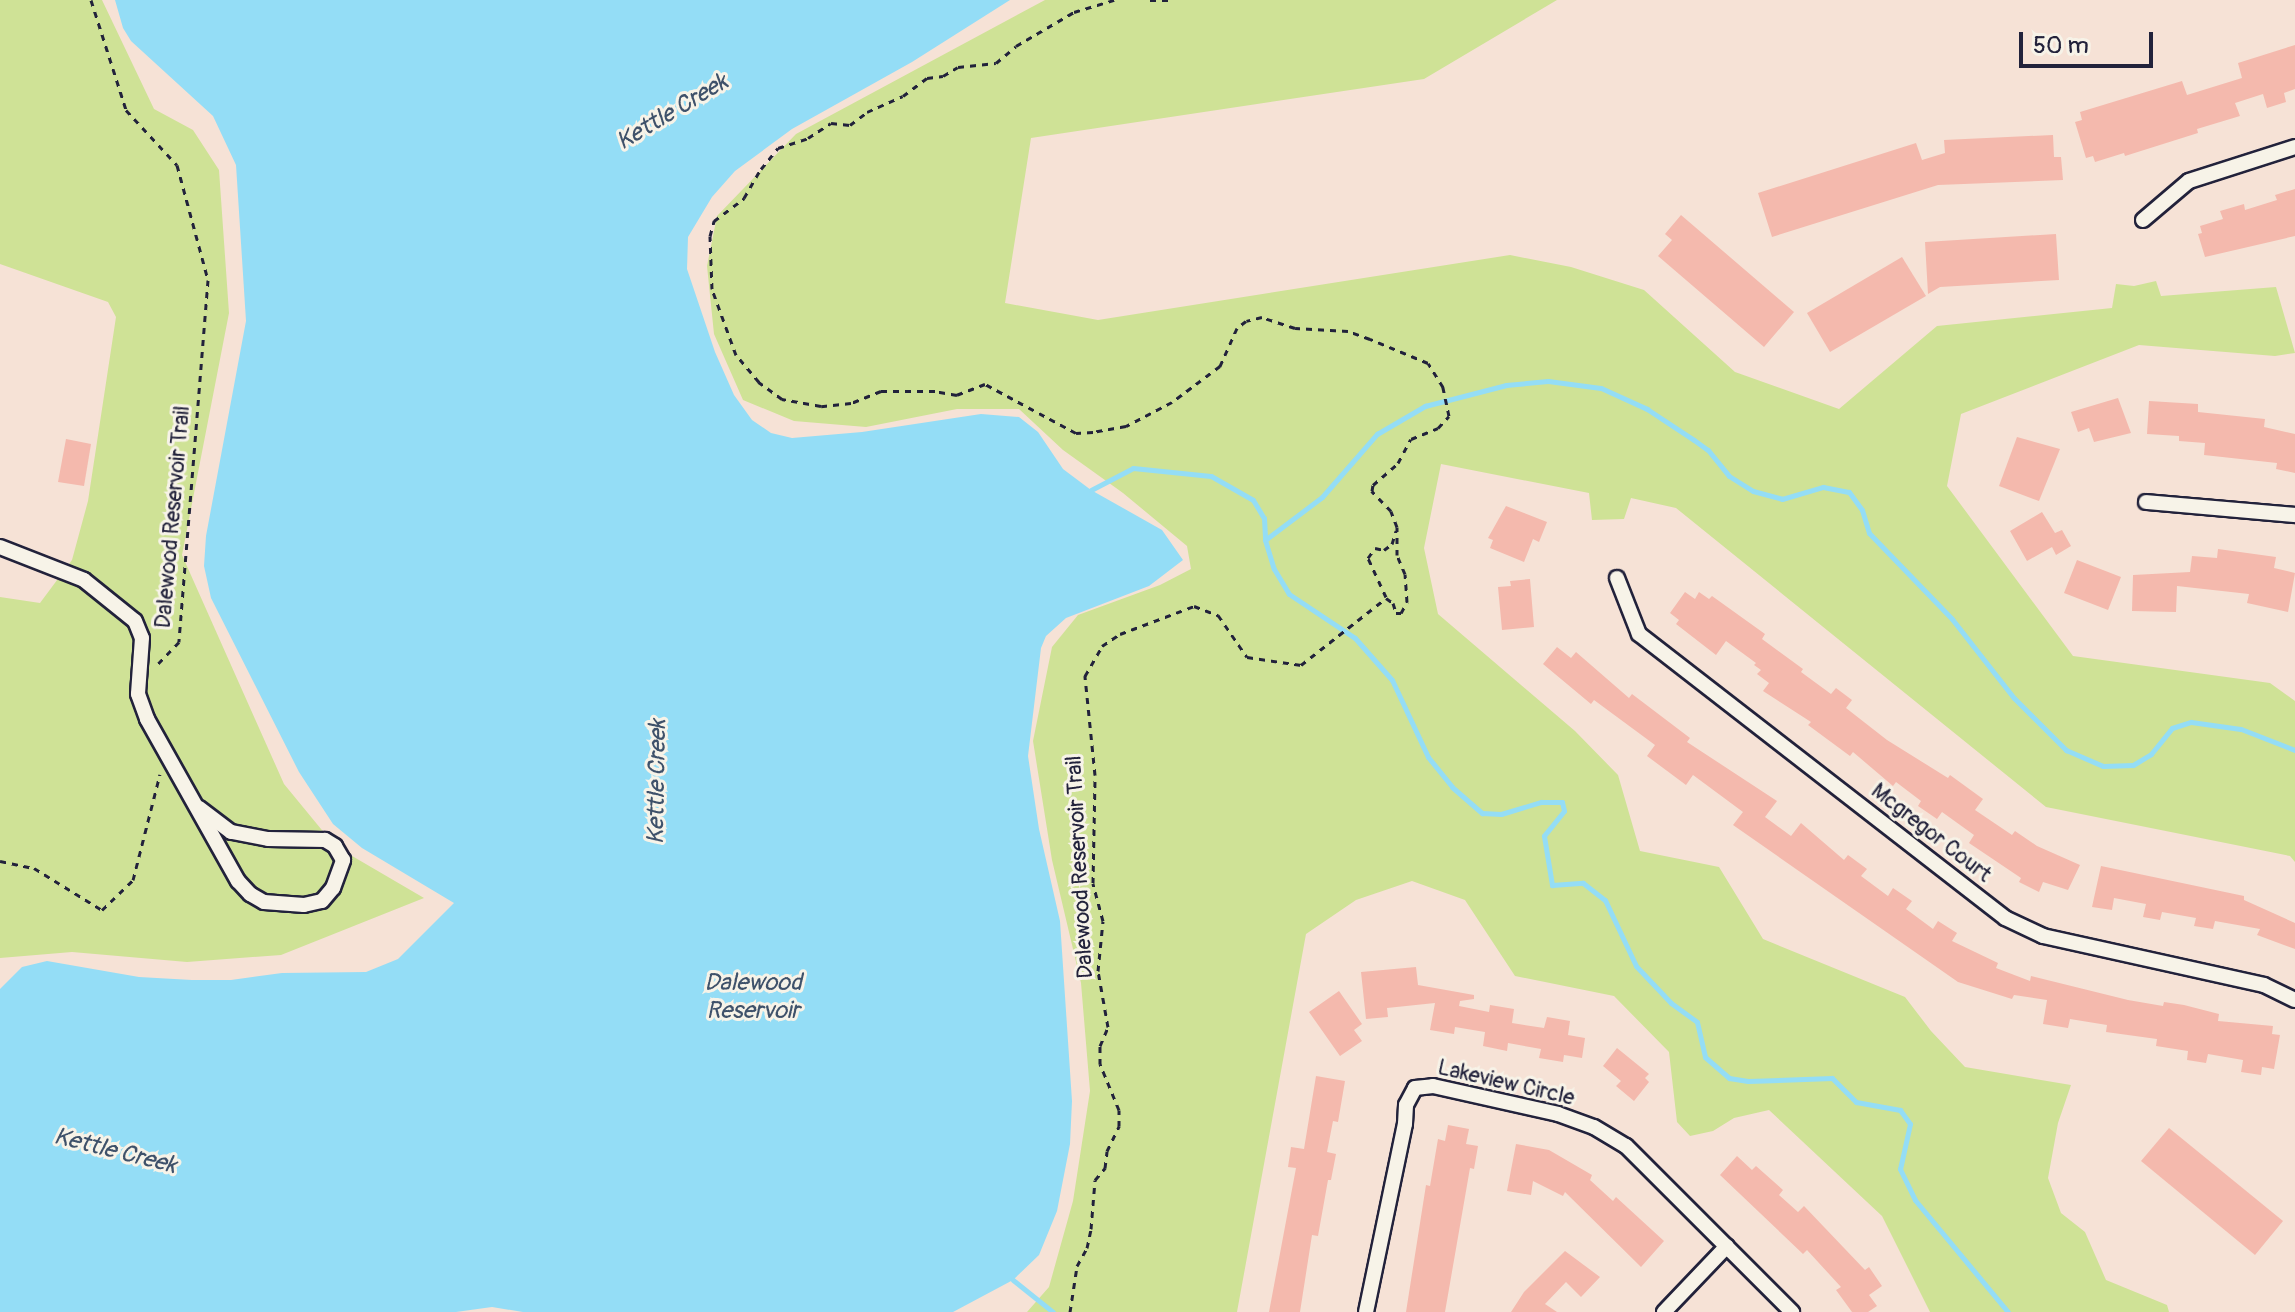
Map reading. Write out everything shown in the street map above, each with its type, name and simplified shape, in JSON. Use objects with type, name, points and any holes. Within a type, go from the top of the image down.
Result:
[{"type":"street","points":[[2143,220],[2189,181],[2295,147]]},
{"type":"street","points":[[2146,502],[2295,515]]},
{"type":"street","points":[[0,547],[84,580],[135,621],[142,638],[138,694],[147,719],[238,881],[264,902],[304,905],[322,901],[333,888],[343,860],[335,846],[325,840],[268,839],[231,832],[199,808]]},
{"type":"street","name":"Mcgregor Court","points":[[1617,578],[1639,634],[2005,918],[2043,936],[2264,985],[2295,1000]]},
{"type":"street","name":"Lakeview Circle","points":[[1366,1312],[1405,1124],[1406,1105],[1415,1088],[1433,1086],[1558,1114],[1594,1127],[1626,1146],[1792,1312]]},
{"type":"street","points":[[1664,1312],[1727,1246]]},
{"type":"path","name":"Dalewood Reservoir Trail","points":[[91,0],[126,110],[177,165],[208,280],[179,642],[139,685]]},
{"type":"path","points":[[1114,0],[1074,12],[1016,46],[996,63],[958,67],[943,76],[927,78],[903,96],[867,112],[850,125],[831,123],[808,138],[778,148],[744,198],[714,221],[710,236],[712,289],[736,355],[759,382],[782,399],[821,406],[851,403],[881,391],[935,391],[957,395],[985,384],[1076,433],[1126,426],[1172,402],[1220,366],[1237,328],[1246,321],[1262,317],[1295,328],[1348,331],[1428,363],[1443,387],[1449,408],[1449,416],[1438,428],[1411,439],[1398,463],[1373,485],[1372,491],[1391,511],[1397,527],[1397,555],[1405,574],[1407,602],[1401,613],[1396,613],[1393,603],[1386,598],[1381,580],[1368,558],[1375,548],[1384,550],[1392,544],[1397,527]]},
{"type":"path","points":[[1150,0],[1173,0]]},
{"type":"path","name":"Dalewood Reservoir Trail","points":[[1070,1312],[1077,1266],[1087,1248],[1091,1229],[1095,1180],[1105,1168],[1107,1151],[1119,1126],[1119,1110],[1100,1064],[1100,1046],[1108,1027],[1098,971],[1103,921],[1093,883],[1095,775],[1085,676],[1102,646],[1136,627],[1194,606],[1218,615],[1247,657],[1283,663],[1307,662],[1386,598]]},
{"type":"path","points":[[0,861],[34,868],[102,910],[133,880],[161,770]]},
{"type":"green space","points":[[0,0],[102,0],[154,109],[193,130],[219,170],[229,313],[182,555],[284,784],[335,846],[424,898],[281,955],[187,962],[72,952],[0,958],[0,597],[40,603],[72,560],[88,501],[116,317],[108,302],[0,264]]},
{"type":"green space","points":[[1045,0],[1557,0],[1424,79],[1031,138],[1005,303],[1098,320],[1510,255],[1571,267],[1644,290],[1735,372],[1839,409],[1937,326],[2112,308],[2116,284],[2134,286],[2156,281],[2161,296],[2276,287],[2295,353],[2275,356],[2139,345],[1961,414],[1947,486],[2073,656],[2270,683],[2295,701],[2295,862],[2290,856],[2046,807],[1676,508],[1631,498],[1624,519],[1592,520],[1589,493],[1441,464],[1424,548],[1438,614],[1575,731],[1618,775],[1640,851],[1719,867],[1763,939],[1905,997],[1965,1067],[2071,1085],[2058,1123],[2048,1178],[2061,1213],[2085,1232],[2106,1280],[2167,1305],[2169,1312],[1930,1312],[1882,1216],[1769,1110],[1734,1118],[1713,1131],[1690,1136],[1677,1122],[1669,1052],[1614,996],[1515,976],[1465,900],[1412,881],[1356,900],[1306,934],[1237,1312],[1027,1312],[1049,1287],[1073,1201],[1090,1091],[1081,983],[1052,860],[1033,741],[1052,647],[1078,615],[1160,585],[1191,569],[1187,546],[1123,493],[1063,450],[1019,409],[957,409],[866,427],[794,421],[743,400],[714,334],[707,266],[717,216],[796,134]]},
{"type":"water","name":"Dalewood Reservoir","points":[[115,0],[1010,0],[912,62],[792,129],[735,171],[712,197],[688,237],[687,269],[715,352],[734,395],[752,420],[771,433],[792,438],[862,432],[981,414],[1019,417],[1038,432],[1063,469],[1091,490],[1162,530],[1183,560],[1149,586],[1066,618],[1046,636],[1041,648],[1028,756],[1039,829],[1060,921],[1072,1101],[1070,1144],[1057,1211],[1039,1255],[1013,1280],[953,1312],[523,1312],[492,1307],[456,1312],[0,1312],[0,989],[22,967],[47,961],[139,977],[192,980],[231,980],[282,973],[366,972],[398,959],[454,903],[362,848],[333,824],[299,772],[211,598],[204,566],[206,536],[246,321],[236,165],[213,116],[131,41],[123,28]]},
{"type":"building","points":[[2295,45],[2295,89],[2284,93],[2286,102],[2267,108],[2263,94],[2235,103],[2240,116],[2197,129],[2198,133],[2125,156],[2124,153],[2095,162],[2093,156],[2086,158],[2075,122],[2082,120],[2080,112],[2182,81],[2187,95],[2242,78],[2238,63]]},
{"type":"building","points":[[2053,135],[2054,157],[2061,157],[2063,180],[1938,185],[1772,237],[1758,193],[1916,143],[1922,160],[1945,153],[1944,140]]},
{"type":"building","points":[[2295,189],[2295,236],[2205,257],[2198,234],[2202,233],[2200,226],[2223,219],[2220,211],[2244,204],[2245,210],[2277,200],[2275,195]]},
{"type":"building","points":[[1681,215],[1794,312],[1764,347],[1658,256],[1672,240],[1665,234]]},
{"type":"building","points":[[2056,234],[2059,280],[1940,287],[1928,294],[1925,242]]},
{"type":"building","points":[[1902,257],[1926,296],[1830,352],[1807,313]]},
{"type":"building","points":[[2118,398],[2131,433],[2094,442],[2089,428],[2078,432],[2071,412]]},
{"type":"building","points":[[2149,401],[2198,404],[2198,412],[2265,419],[2264,427],[2295,434],[2295,473],[2276,469],[2277,463],[2204,455],[2205,443],[2179,441],[2179,436],[2147,434]]},
{"type":"building","points":[[2017,437],[2060,449],[2039,501],[1999,486]]},
{"type":"building","points":[[66,439],[91,444],[84,486],[58,482]]},
{"type":"building","points":[[1506,506],[1547,522],[1539,542],[1533,539],[1524,562],[1490,548],[1493,540],[1488,538]]},
{"type":"building","points":[[2042,512],[2055,533],[2062,530],[2071,546],[2056,555],[2052,547],[2027,561],[2010,531]]},
{"type":"building","points":[[2218,549],[2276,557],[2274,568],[2295,573],[2288,612],[2247,603],[2249,594],[2177,586],[2176,612],[2132,611],[2133,575],[2190,572],[2192,556],[2217,558]]},
{"type":"building","points":[[2077,560],[2121,577],[2108,610],[2064,593]]},
{"type":"building","points":[[1530,579],[1534,627],[1502,630],[1498,587],[1511,586],[1510,581]]},
{"type":"building","points":[[1685,592],[1695,599],[1699,592],[1709,599],[1712,596],[1765,634],[1762,639],[1803,669],[1801,672],[1831,694],[1836,688],[1852,700],[1846,708],[1887,740],[1948,778],[1950,775],[1983,799],[1975,810],[2012,835],[2015,831],[2037,846],[2080,865],[2068,890],[2043,882],[2039,892],[2019,882],[2021,878],[1969,843],[1974,835],[1942,812],[1937,819],[1918,806],[1921,801],[1896,782],[1893,786],[1853,752],[1850,756],[1808,725],[1811,722],[1763,691],[1769,683],[1757,674],[1761,670],[1754,665],[1756,663],[1726,641],[1716,655],[1676,624],[1679,620],[1670,613]]},
{"type":"building","points":[[1557,647],[1571,658],[1576,652],[1629,698],[1632,694],[1690,738],[1687,742],[1777,801],[1765,817],[1791,836],[1801,823],[1844,860],[1848,855],[1867,869],[1861,876],[1888,896],[1893,888],[1912,901],[1906,909],[1933,929],[1938,921],[1957,933],[1952,941],[1998,963],[1996,968],[2030,981],[2031,976],[2128,1000],[2163,1006],[2164,1002],[2184,1005],[2219,1014],[2218,1021],[2273,1026],[2272,1034],[2280,1035],[2274,1069],[2262,1067],[2261,1075],[2241,1072],[2243,1060],[2208,1054],[2206,1063],[2187,1060],[2188,1051],[2156,1046],[2157,1039],[2106,1032],[2107,1025],[2070,1019],[2068,1028],[2043,1024],[2047,1000],[2014,995],[2012,999],[1958,982],[1733,825],[1743,812],[1693,775],[1686,785],[1647,756],[1655,745],[1594,700],[1591,704],[1543,664]]},
{"type":"building","points":[[2101,866],[2244,896],[2244,900],[2295,923],[2295,949],[2257,935],[2260,929],[2215,921],[2213,929],[2194,926],[2196,918],[2162,912],[2160,920],[2143,917],[2146,904],[2114,898],[2112,910],[2092,907]]},
{"type":"building","points":[[1416,967],[1418,985],[1474,995],[1474,999],[1460,1001],[1459,1006],[1489,1012],[1490,1005],[1514,1009],[1512,1023],[1544,1028],[1547,1017],[1570,1021],[1568,1035],[1585,1038],[1582,1058],[1564,1055],[1563,1062],[1539,1058],[1541,1049],[1508,1043],[1507,1051],[1483,1046],[1485,1032],[1455,1027],[1454,1034],[1430,1030],[1435,1003],[1387,1008],[1388,1017],[1366,1019],[1361,972]]},
{"type":"building","points":[[1339,991],[1362,1024],[1354,1030],[1362,1041],[1340,1056],[1309,1012]]},
{"type":"building","points":[[1617,1048],[1649,1074],[1645,1078],[1649,1082],[1634,1101],[1616,1086],[1621,1081],[1603,1066]]},
{"type":"building","points":[[1316,1076],[1345,1081],[1338,1122],[1333,1121],[1327,1152],[1336,1154],[1331,1180],[1328,1180],[1318,1236],[1312,1235],[1300,1312],[1269,1312],[1296,1168],[1288,1167],[1291,1147],[1304,1149]]},
{"type":"building","points":[[1448,1125],[1469,1129],[1466,1144],[1478,1146],[1474,1169],[1470,1168],[1445,1312],[1406,1312],[1426,1185],[1430,1186],[1438,1139],[1445,1141]]},
{"type":"building","points":[[2169,1128],[2283,1221],[2255,1255],[2141,1161]]},
{"type":"building","points":[[1516,1144],[1549,1150],[1592,1175],[1590,1180],[1613,1201],[1616,1197],[1664,1241],[1641,1267],[1565,1192],[1563,1196],[1533,1181],[1531,1195],[1507,1191]]},
{"type":"building","points":[[1737,1156],[1752,1170],[1756,1166],[1783,1190],[1779,1195],[1798,1212],[1804,1206],[1865,1270],[1869,1267],[1882,1286],[1869,1295],[1877,1306],[1868,1312],[1852,1312],[1836,1290],[1841,1287],[1807,1250],[1803,1254],[1720,1175]]},
{"type":"building","points":[[1565,1251],[1600,1277],[1581,1297],[1566,1282],[1545,1304],[1557,1312],[1511,1312],[1524,1292]]},
{"type":"waterway","points":[[1265,540],[1322,497],[1377,434],[1425,406],[1506,385],[1548,381],[1601,388],[1647,409],[1694,440],[1708,450],[1729,476],[1753,491],[1782,499],[1823,487],[1849,492],[1862,510],[1869,533],[1952,619],[2014,698],[2066,750],[2103,766],[2133,765],[2151,754],[2172,728],[2191,722],[2241,729],[2295,750]]},
{"type":"waterway","points":[[1091,490],[1133,468],[1211,476],[1253,500],[1264,518],[1265,540],[1274,569],[1289,594],[1355,638],[1392,680],[1428,757],[1452,787],[1482,813],[1501,814],[1541,802],[1562,802],[1564,811],[1544,836],[1552,885],[1583,883],[1605,900],[1636,966],[1671,1003],[1697,1022],[1705,1057],[1729,1078],[1748,1081],[1832,1078],[1856,1102],[1900,1110],[1910,1124],[1900,1169],[1915,1200],[2008,1312]]},
{"type":"waterway","points":[[1013,1280],[1053,1312]]},
{"type":"water label","name":"Kettle Creek","points":[[672,112]]},
{"type":"water label","name":"Kettle Creek","points":[[657,782]]},
{"type":"water label","name":"Kettle Creek","points":[[115,1151]]}]
